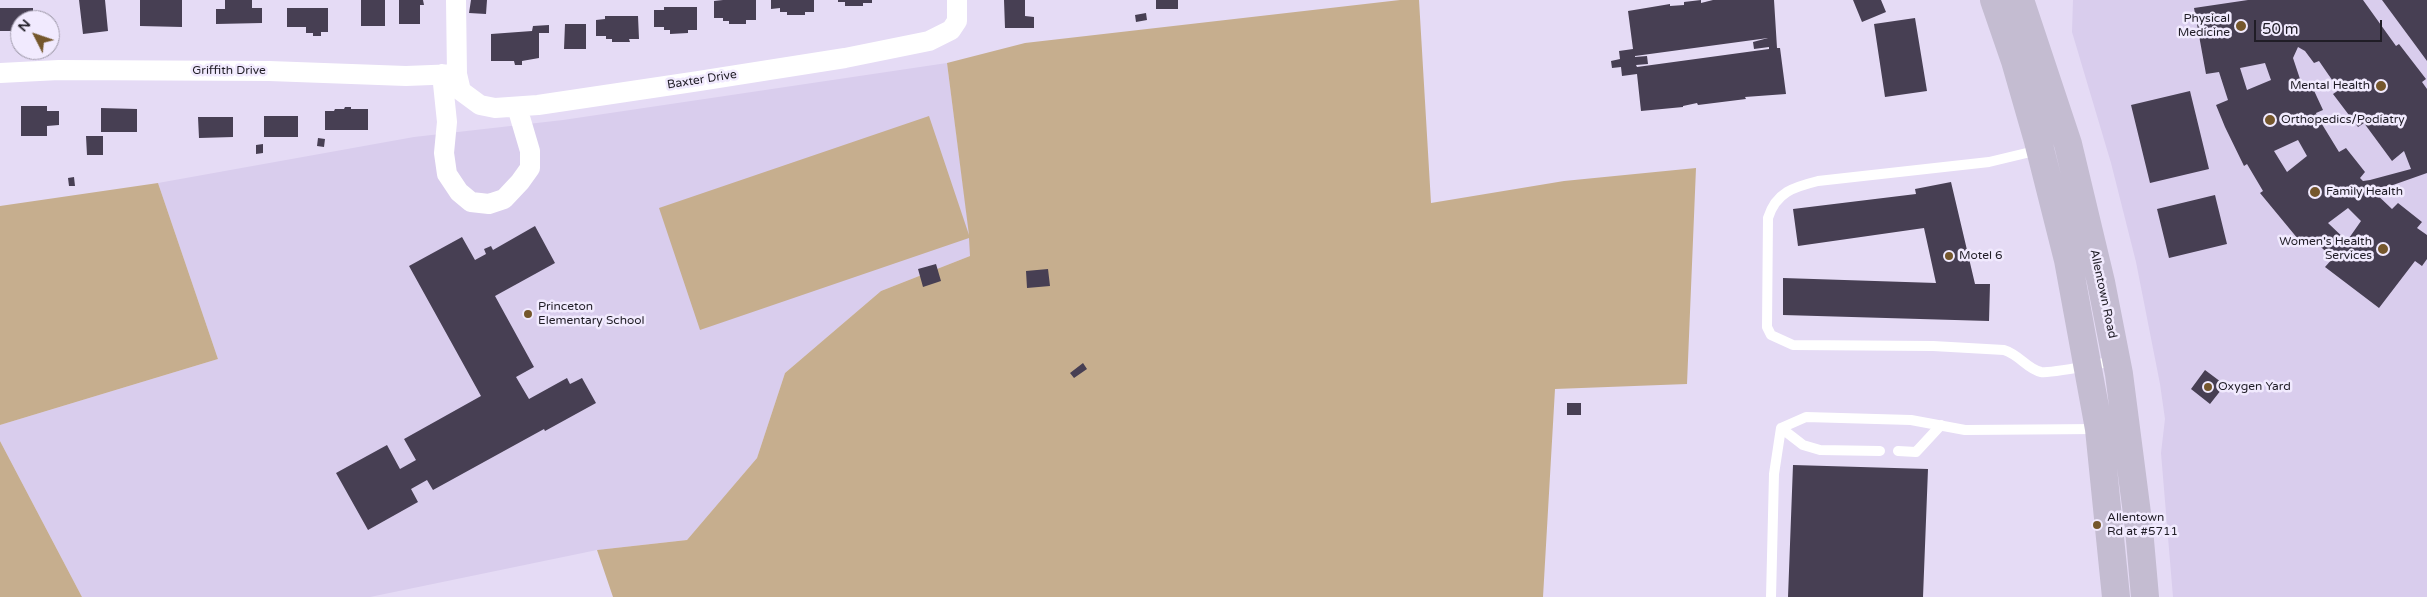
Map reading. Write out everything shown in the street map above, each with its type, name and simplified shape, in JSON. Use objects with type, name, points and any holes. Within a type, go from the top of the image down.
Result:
[{"type":"main road","name":"Allentown Road","points":[[1994,0],[2015,61],[2054,147],[2084,206],[2116,361],[2113,429],[2116,597]]},
{"type":"main road","name":"Allentown Road","points":[[2020,0],[2054,147],[2068,260],[2089,365],[2113,429],[2139,529],[2145,597]]},
{"type":"street","points":[[456,0],[444,153],[447,174],[459,192],[472,202],[489,204],[504,199],[530,168],[530,150],[517,107]]},
{"type":"street","name":"Baxter Drive","points":[[450,74],[462,91],[480,105],[495,108],[517,107],[845,58],[929,41],[951,30],[957,21],[957,0]]},
{"type":"street","name":"Griffith Drive","points":[[0,73],[60,70],[269,71],[406,76],[450,74]]},
{"type":"lane","points":[[2054,147],[1989,162],[1818,181],[1792,188],[1782,194],[1771,208],[1768,218],[1767,327],[1772,335],[1792,346],[1933,346],[2004,350],[2014,353],[2030,367],[2041,372],[2116,361]]},
{"type":"lane","points":[[1781,428],[1806,417],[1911,420],[1965,430],[2113,429]]},
{"type":"lane","points":[[1898,451],[1916,452],[1941,425]]},
{"type":"lane","points":[[1781,428],[1802,445],[1820,450],[1880,451]]},
{"type":"lane","points":[[1771,597],[1774,474],[1781,428]]},
{"type":"shaded area","points":[[1400,0],[1419,0],[1431,203],[1564,181],[1696,168],[1687,384],[1555,389],[1543,597],[613,597],[597,550],[687,540],[757,458],[785,373],[881,291],[970,256],[969,238],[700,330],[659,208],[929,116],[969,235],[947,63],[1025,43]]},
{"type":"shaded area","points":[[2073,0],[2427,0],[2427,597],[2173,597],[2161,453],[2165,419],[2160,384],[2136,262],[2111,163],[2072,32]]},
{"type":"shaded area","name":"Princeton Elementary School","points":[[947,63],[970,238],[970,256],[881,291],[785,373],[757,458],[687,540],[597,550],[370,597],[82,597],[0,441],[0,425],[218,359],[158,183],[414,137],[563,120]]},
{"type":"shaded area","points":[[158,183],[218,359],[0,425],[0,206]]},
{"type":"shaded area","points":[[0,441],[82,597],[0,597]]},
{"type":"building","points":[[79,0],[105,0],[108,31],[83,34]]},
{"type":"building","points":[[140,0],[182,0],[182,27],[140,26]]},
{"type":"building","points":[[225,0],[252,0],[252,8],[262,8],[262,23],[216,24],[216,9],[225,9]]},
{"type":"building","points":[[361,0],[385,0],[385,26],[361,26]]},
{"type":"building","points":[[399,0],[423,0],[424,5],[420,5],[420,24],[399,24]]},
{"type":"building","points":[[471,0],[487,0],[486,14],[469,13]]},
{"type":"building","points":[[756,0],[756,20],[746,20],[746,24],[729,24],[729,21],[723,21],[723,18],[714,18],[714,1]]},
{"type":"building","points":[[771,0],[814,0],[814,12],[805,12],[805,15],[787,15],[787,12],[780,12],[780,8],[771,9]]},
{"type":"building","points":[[838,0],[872,0],[872,3],[863,3],[863,6],[845,6],[845,2],[838,2]]},
{"type":"building","points":[[1004,0],[1025,0],[1025,16],[1034,17],[1034,28],[1005,28]]},
{"type":"building","points":[[1156,0],[1178,0],[1178,9],[1156,9]]},
{"type":"building","points":[[1701,0],[1701,3],[1713,0],[1774,0],[1777,48],[1780,48],[1786,94],[1745,97],[1746,99],[1698,105],[1697,103],[1683,107],[1641,111],[1637,74],[1622,76],[1621,67],[1612,68],[1611,61],[1620,59],[1619,51],[1633,49],[1628,11],[1670,4],[1670,6],[1684,5],[1684,2]],"holes":[[[1768,38],[1753,42],[1754,49],[1769,47],[1769,49],[1637,67],[1636,65],[1648,64],[1647,56],[1635,56]]]},
{"type":"building","points":[[1853,0],[1881,0],[1886,12],[1862,22]]},
{"type":"building","points":[[2248,0],[2363,0],[2396,46],[2399,44],[2426,79],[2422,82],[2427,89],[2427,173],[2393,185],[2371,189],[2392,209],[2398,203],[2422,222],[2417,228],[2427,235],[2427,259],[2422,266],[2415,261],[2379,308],[2325,267],[2333,258],[2311,238],[2303,245],[2260,193],[2263,191],[2247,164],[2244,166],[2216,105],[2228,100],[2219,72],[2206,74],[2194,8]],"holes":[[[2298,47],[2305,51],[2314,63],[2319,61],[2339,90],[2333,94],[2358,127],[2364,123],[2392,161],[2404,151],[2411,169],[2363,181],[2360,178],[2365,172],[2346,148],[2339,152],[2317,116],[2316,113],[2323,110],[2310,82],[2302,85],[2293,58]],[[2265,63],[2271,80],[2247,90],[2240,68]],[[2298,140],[2307,156],[2287,172],[2274,151]],[[2348,208],[2361,221],[2347,241],[2328,223]]]},
{"type":"building","points":[[2382,0],[2427,0],[2427,61],[2416,46]]},
{"type":"building","points":[[664,7],[697,7],[697,30],[688,30],[688,33],[670,34],[670,30],[664,30],[664,27],[654,27],[654,10],[664,10]]},
{"type":"building","points":[[0,8],[33,8],[33,10],[10,10],[10,31],[0,31]]},
{"type":"building","points":[[287,8],[328,8],[328,32],[321,32],[321,36],[313,36],[313,33],[306,33],[306,27],[287,27]]},
{"type":"building","points":[[1146,13],[1147,20],[1136,22],[1135,15]]},
{"type":"building","points":[[605,16],[638,16],[639,39],[629,39],[630,42],[612,42],[612,39],[606,39],[606,36],[596,36],[596,20],[605,19]]},
{"type":"building","points":[[1915,18],[1927,91],[1885,97],[1874,24]]},
{"type":"building","points":[[565,24],[586,24],[586,49],[564,49]]},
{"type":"building","points":[[549,25],[549,33],[539,33],[539,58],[522,61],[522,65],[515,65],[514,61],[491,61],[491,34],[532,31],[533,26]]},
{"type":"building","points":[[2190,91],[2209,169],[2150,183],[2131,105]]},
{"type":"building","points":[[21,106],[47,106],[47,111],[59,111],[59,125],[47,126],[47,136],[21,136]]},
{"type":"building","points":[[345,107],[368,109],[368,130],[325,130],[325,111],[344,109]]},
{"type":"building","points":[[101,108],[137,109],[137,132],[101,132]]},
{"type":"building","points":[[264,116],[298,116],[298,137],[264,137]]},
{"type":"building","points":[[198,117],[233,117],[233,137],[199,138]]},
{"type":"building","points":[[86,136],[103,136],[103,155],[87,155]]},
{"type":"building","points":[[318,138],[325,139],[324,147],[317,146]]},
{"type":"building","points":[[263,144],[263,153],[256,154],[256,145]]},
{"type":"building","points":[[74,177],[75,186],[69,186],[68,178]]},
{"type":"building","points":[[1951,182],[1975,284],[1990,284],[1989,321],[1783,315],[1783,278],[1936,283],[1924,228],[1798,246],[1793,209],[1916,194],[1915,189]]},
{"type":"building","points":[[2215,195],[2227,244],[2169,258],[2157,209]]},
{"type":"building","points":[[535,226],[555,263],[495,296],[534,367],[516,377],[529,399],[567,378],[570,384],[582,378],[596,403],[545,431],[544,429],[433,490],[427,480],[411,489],[418,502],[368,530],[336,473],[387,445],[400,469],[416,460],[404,439],[481,396],[409,266],[462,237],[475,260],[486,254],[484,249],[491,246],[493,250]]},
{"type":"building","points":[[936,264],[941,281],[923,287],[918,269]]},
{"type":"building","points":[[1048,269],[1050,286],[1027,288],[1026,271]]},
{"type":"building","points":[[1083,363],[1087,369],[1074,378],[1070,373]]},
{"type":"building","name":"Oxygen Yard","points":[[2205,370],[2225,385],[2210,404],[2191,389]]},
{"type":"building","points":[[1567,403],[1581,403],[1581,415],[1567,415]]},
{"type":"building","points":[[1793,465],[1928,469],[1923,597],[1788,597]]},
{"type":"place","name":"Physical Medicine","points":[[2241,26]]},
{"type":"place","name":"Mental Health","points":[[2381,86]]},
{"type":"place","name":"Orthopedics/Podiatry","points":[[2270,120]]},
{"type":"place","name":"Family Health","points":[[2315,192]]},
{"type":"place","name":"Women's Health Services","points":[[2383,249]]},
{"type":"place","name":"Motel 6","points":[[1949,256]]},
{"type":"place","name":"Princeton Elementary School","points":[[528,314]]},
{"type":"place","name":"Oxygen Yard","points":[[2208,387]]},
{"type":"place","name":"Allentown Rd at #5711","points":[[2097,525]]}]
